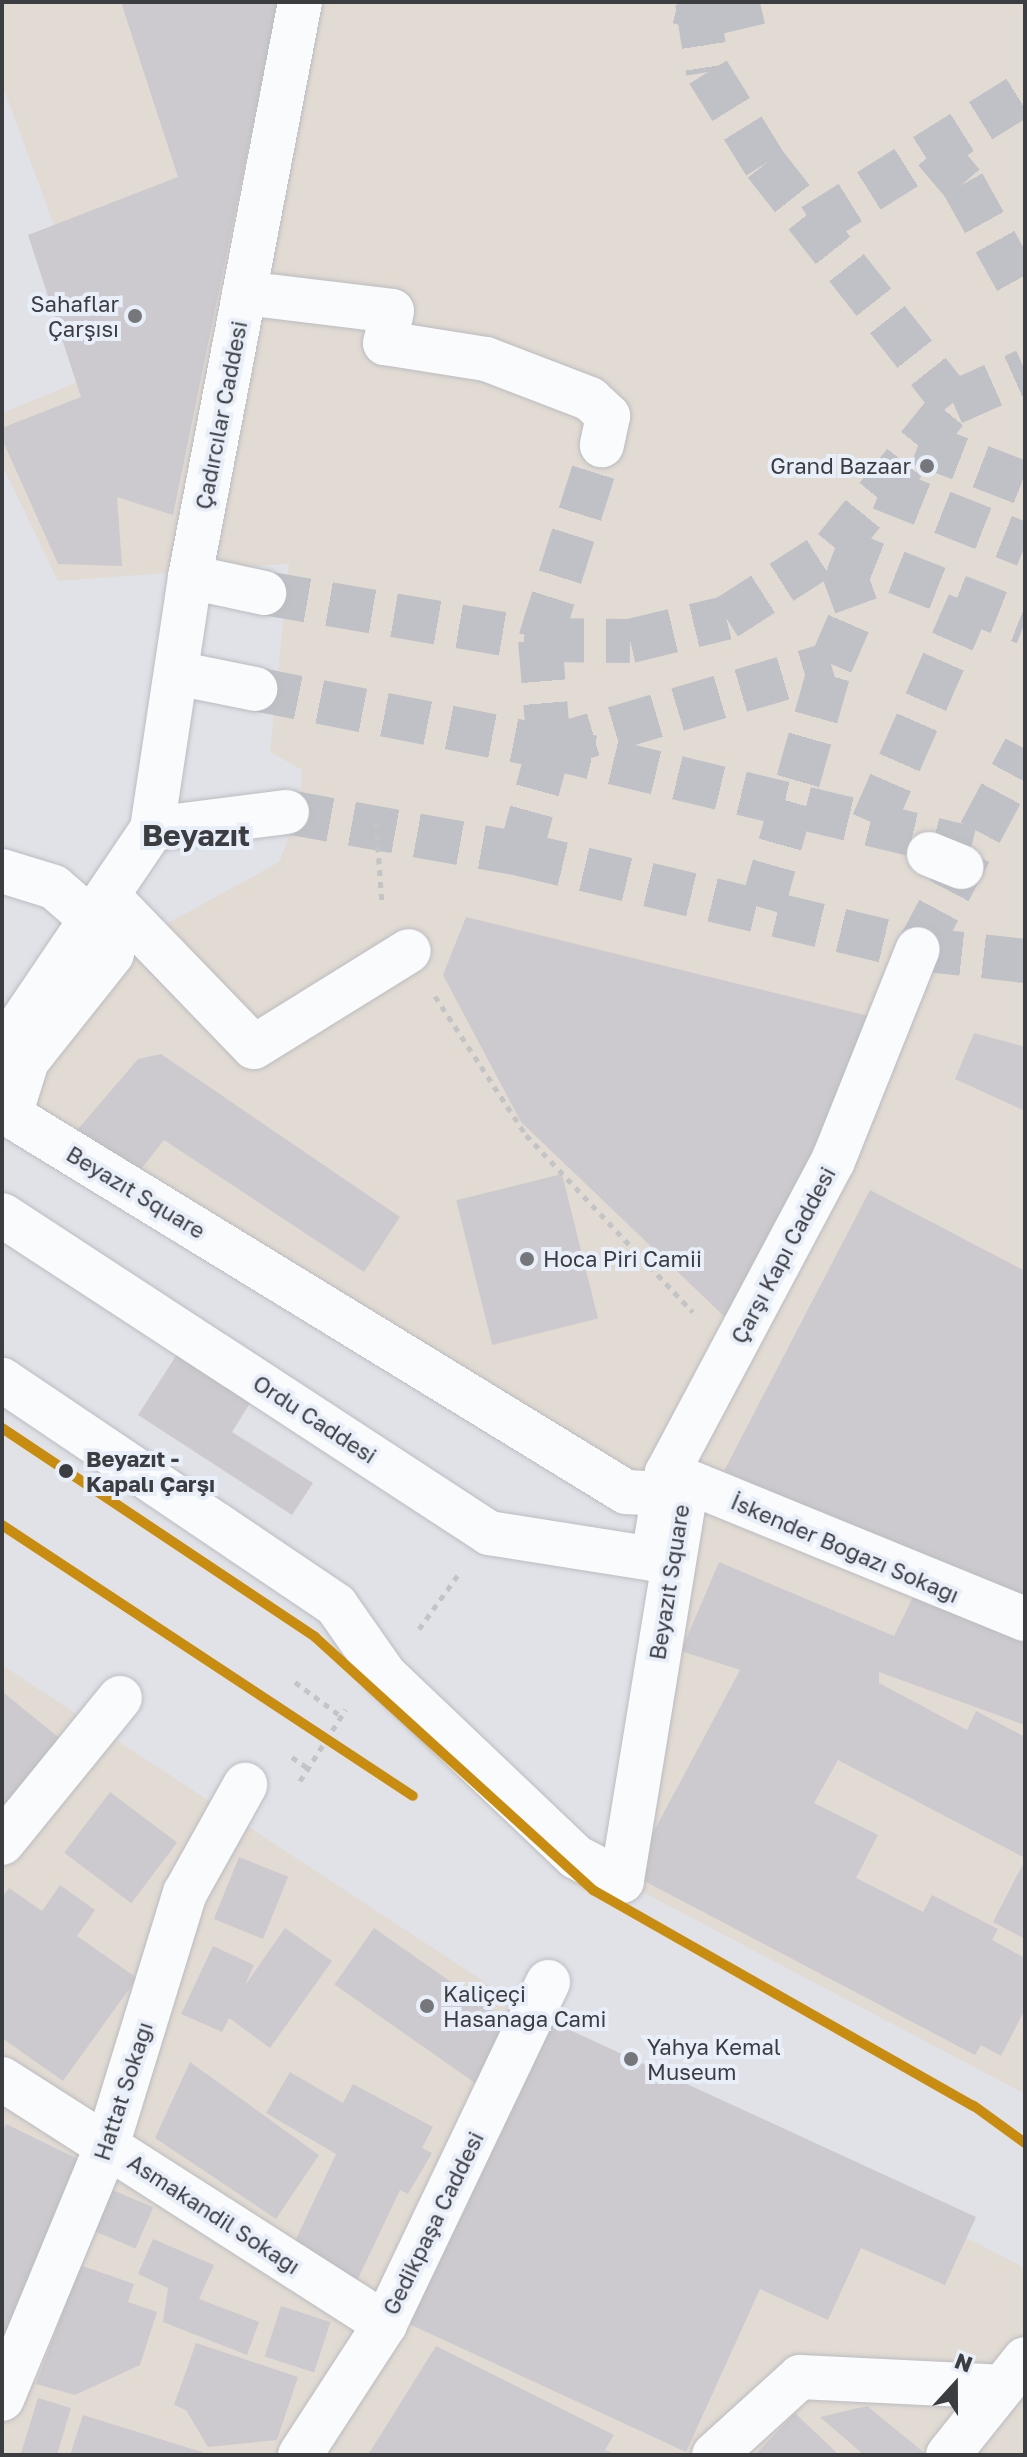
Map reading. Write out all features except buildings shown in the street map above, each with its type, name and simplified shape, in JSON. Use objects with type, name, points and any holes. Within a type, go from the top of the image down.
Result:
[{"type":"street","name":"Çadırcılar Caddesi","points":[[152,829],[190,577],[300,2]]},
{"type":"street","points":[[244,293],[392,311],[385,343],[486,359],[590,399],[608,416],[602,445]]},
{"type":"street","points":[[190,577],[264,593]]},
{"type":"street","points":[[176,673],[255,689]]},
{"type":"street","points":[[2,1052],[152,829],[287,812]]},
{"type":"street","name":"Beyazıt Square","points":[[2,871],[54,887],[101,909],[112,954],[27,1061],[10,1115],[626,1492],[666,1484],[685,1495],[622,1881],[576,1857],[385,1675],[336,1605],[2,1380]]},
{"type":"street","points":[[101,909],[254,1047],[409,951]]},
{"type":"street","name":"Çarşı Kapı Caddesi","points":[[653,1559],[666,1484],[732,1350],[833,1161],[918,949]]},
{"type":"street","name":"Ordu Caddesi","points":[[2,1215],[489,1533],[653,1559]]},
{"type":"street","name":"İskender Boğazı Sokağı","points":[[666,1484],[1025,1619]]},
{"type":"street","points":[[2,1843],[120,1698]]},
{"type":"street","name":"Hattat Sokağı","points":[[2,2396],[107,2146],[185,1893],[245,1785]]},
{"type":"street","name":"Gedikpaşa Caddesi","points":[[300,2455],[385,2324],[548,1982]]},
{"type":"street","name":"Asmakandil Sokağı","points":[[5,2090],[107,2146],[385,2324]]},
{"type":"street","points":[[714,2455],[800,2377],[1013,2373]]},
{"type":"street","points":[[948,2455],[1013,2373]]},
{"type":"path","points":[[376,822],[377,896],[526,1135],[732,1350]]},
{"type":"path","points":[[295,1788],[366,1677],[385,1675],[489,1533]]},
{"type":"path","points":[[295,1682],[341,1716]]},
{"type":"shaded area","points":[[2,2],[1025,2],[1025,2094],[622,1881],[664,1494],[10,1115],[112,954],[279,862],[299,812],[302,770],[270,752],[289,564],[58,581],[2,465],[2,413],[107,370],[2,84]]},
{"type":"shaded area","points":[[2,1665],[526,2009],[1025,2268],[1025,2455],[2,2455]]},
{"type":"tunnel","points":[[678,2],[718,12],[760,2]]},
{"type":"tunnel","points":[[697,2],[708,72],[765,164],[953,403]]},
{"type":"tunnel","points":[[813,226],[1025,93]]},
{"type":"tunnel","points":[[935,151],[963,184],[1025,296]]},
{"type":"tunnel","points":[[264,593],[540,640],[630,641],[726,618],[835,548],[953,403],[1025,371]]},
{"type":"tunnel","points":[[919,443],[1025,484]]},
{"type":"tunnel","points":[[520,854],[549,747],[540,640],[602,445]]},
{"type":"tunnel","points":[[881,488],[1025,545]]},
{"type":"tunnel","points":[[835,548],[1025,623]]},
{"type":"tunnel","points":[[762,908],[831,664],[856,606],[835,548]]},
{"type":"tunnel","points":[[873,823],[969,603]]},
{"type":"tunnel","points":[[551,747],[831,664]]},
{"type":"tunnel","points":[[255,689],[549,747],[971,848]]},
{"type":"tunnel","points":[[918,949],[1025,749]]},
{"type":"tunnel","points":[[287,812],[520,854],[918,949],[1025,961]]},
{"type":"transit line","points":[[2,1428],[315,1637],[593,1890],[974,2106],[1025,2143]]},
{"type":"transit line","points":[[2,1525],[413,1796]]},
{"type":"place","name":"Sahaflar Çarşısı","points":[[135,316]]},
{"type":"place","name":"Grand Bazaar","points":[[927,466]]},
{"type":"place","name":"Hoca Piri Camii","points":[[527,1259]]},
{"type":"place","name":"Beyazıt - Kapalı Çarşı","points":[[66,1471]]},
{"type":"place","name":"Kaliçeçi Hasanağa Cami","points":[[427,2006]]},
{"type":"place","name":"Yahya Kemal Museum","points":[[631,2059]]},
{"type":"district","name":"Beyazıt","points":[[196,835]]}]
